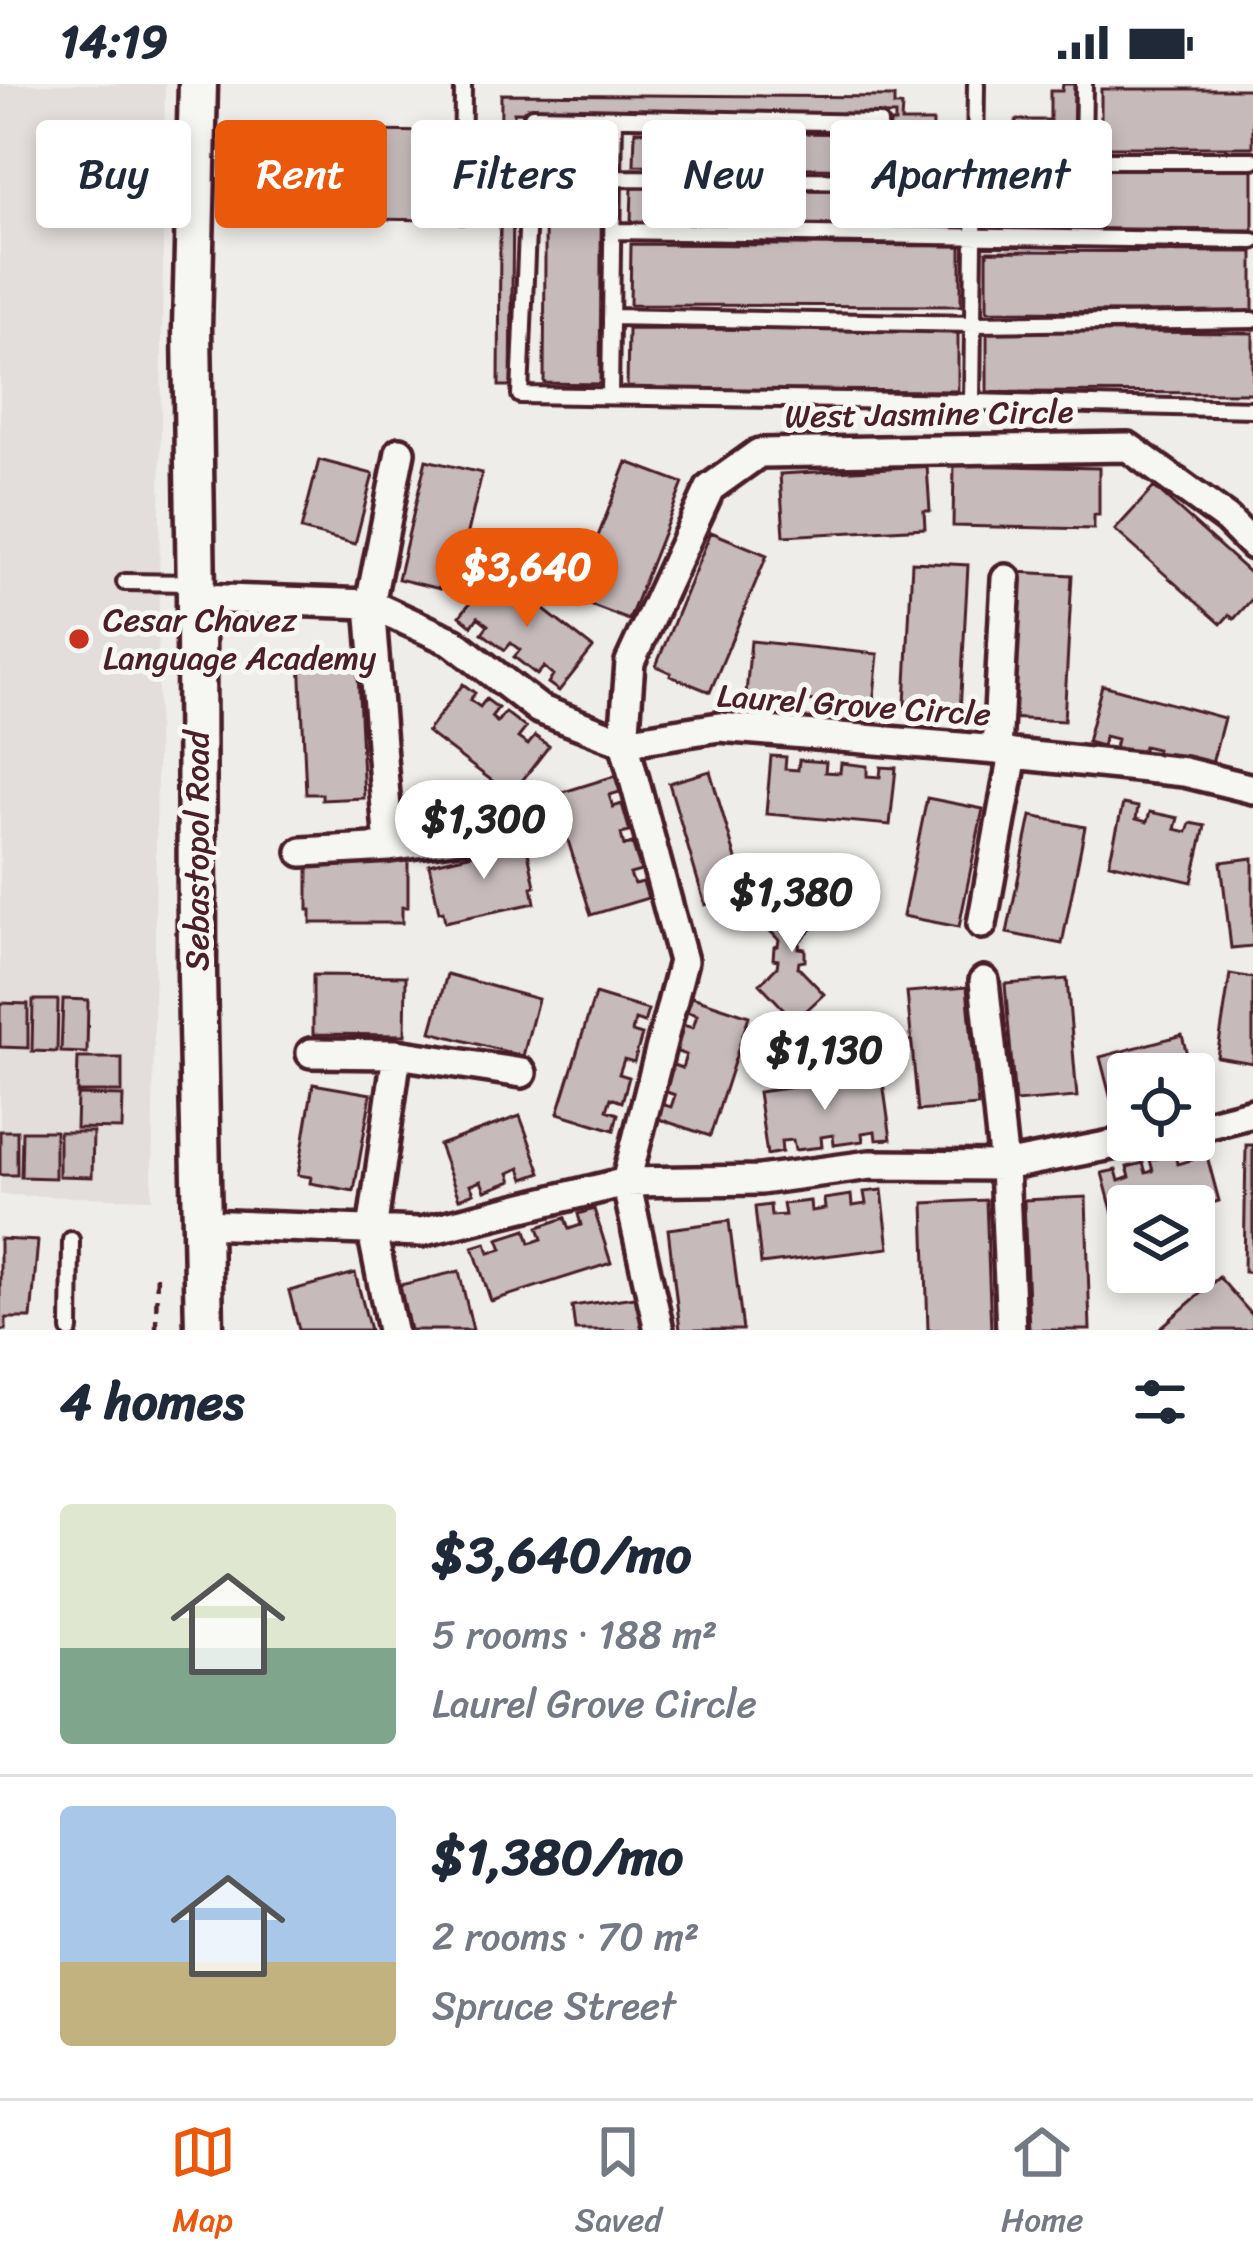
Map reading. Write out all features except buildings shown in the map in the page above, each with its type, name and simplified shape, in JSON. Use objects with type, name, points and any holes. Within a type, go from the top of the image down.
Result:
[{"type":"main road","name":"Sebastopol Road","points":[[198,84],[192,328],[204,1330]]},
{"type":"street","name":"West Jasmine Circle","points":[[626,1182],[683,961],[624,742],[630,662],[710,488],[759,453],[1128,447],[1227,520],[1253,545]]},
{"type":"street","points":[[389,848],[370,604],[400,452]]},
{"type":"street","points":[[982,924],[1005,753],[1006,579]]},
{"type":"street","points":[[196,591],[370,604],[453,642],[539,709],[624,742]]},
{"type":"street","name":"Laurel Grove Circle","points":[[624,742],[719,727],[1184,772],[1253,789]]},
{"type":"street","points":[[302,852],[389,848],[516,829]]},
{"type":"street","points":[[984,981],[1004,1166],[1012,1330]]},
{"type":"street","points":[[311,1053],[397,1054],[522,1073]]},
{"type":"street","points":[[392,1330],[372,1231],[397,1054]]},
{"type":"street","points":[[1215,1123],[1253,1113]]},
{"type":"street","points":[[202,1225],[422,1232],[626,1182],[760,1180],[870,1165],[1004,1166],[1107,1146]]},
{"type":"street","points":[[626,1182],[659,1330]]},
{"type":"lane","points":[[462,120],[463,84]]},
{"type":"lane","points":[[976,84],[976,120]]},
{"type":"lane","points":[[1084,84],[1084,120]]},
{"type":"lane","points":[[830,122],[532,116],[520,395],[1253,409]]},
{"type":"lane","points":[[1112,160],[1253,160]]},
{"type":"lane","points":[[618,178],[830,180]]},
{"type":"lane","points":[[971,402],[974,228]]},
{"type":"lane","points":[[610,396],[613,231],[1253,241]]},
{"type":"lane","points":[[611,317],[973,324],[1253,320]]},
{"type":"lane","points":[[125,582],[196,591]]},
{"type":"lane","points":[[70,1330],[71,1240]]},
{"type":"path","points":[[156,1330],[157,1268]]},
{"type":"shaded area","name":"Cesar Chavez Language Academy","points":[[0,84],[165,84],[165,120],[36,120],[36,228],[163,228],[152,1199],[0,1195]]},
{"type":"place","name":"Cesar Chavez Language Academy","points":[[79,639]]}]
